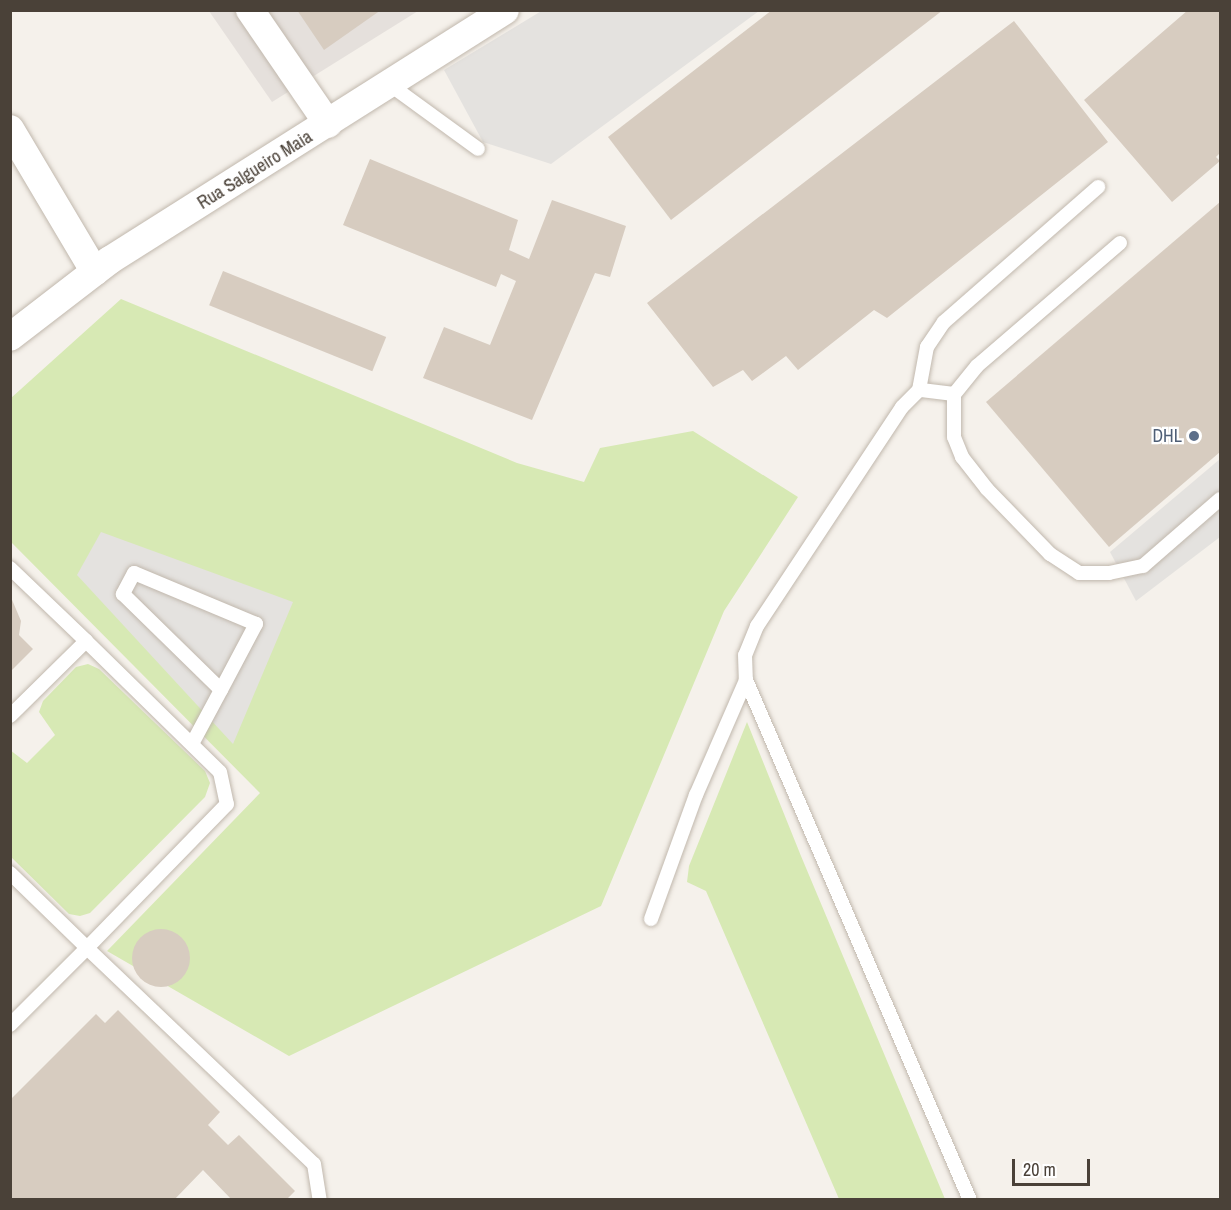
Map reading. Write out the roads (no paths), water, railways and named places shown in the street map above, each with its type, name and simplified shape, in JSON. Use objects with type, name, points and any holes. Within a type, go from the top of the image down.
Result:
[{"type":"street","points":[[250,10],[328,124]]},
{"type":"street","name":"Rua Salgueiro Maia","points":[[10,336],[95,272],[505,10]]},
{"type":"street","points":[[10,129],[95,272]]},
{"type":"lane","points":[[389,84],[478,149]]},
{"type":"lane","points":[[970,1200],[746,680],[745,655],[757,626],[861,465],[902,407],[919,390],[927,347],[944,322],[1098,187]]},
{"type":"lane","points":[[1120,243],[977,366],[954,394],[954,436],[962,457],[987,489],[1050,554],[1079,573],[1109,573],[1143,566],[1221,499]]},
{"type":"lane","points":[[919,390],[954,394]]},
{"type":"lane","points":[[10,568],[220,772],[227,804],[10,1025]]},
{"type":"lane","points":[[192,744],[221,690],[256,624],[134,573],[123,594],[221,690]]},
{"type":"lane","points":[[10,716],[86,641]]},
{"type":"lane","points":[[651,919],[696,795],[746,680]]},
{"type":"lane","points":[[10,873],[314,1164],[320,1200]]},
{"type":"place","name":"DHL","points":[[1194,436]]}]
